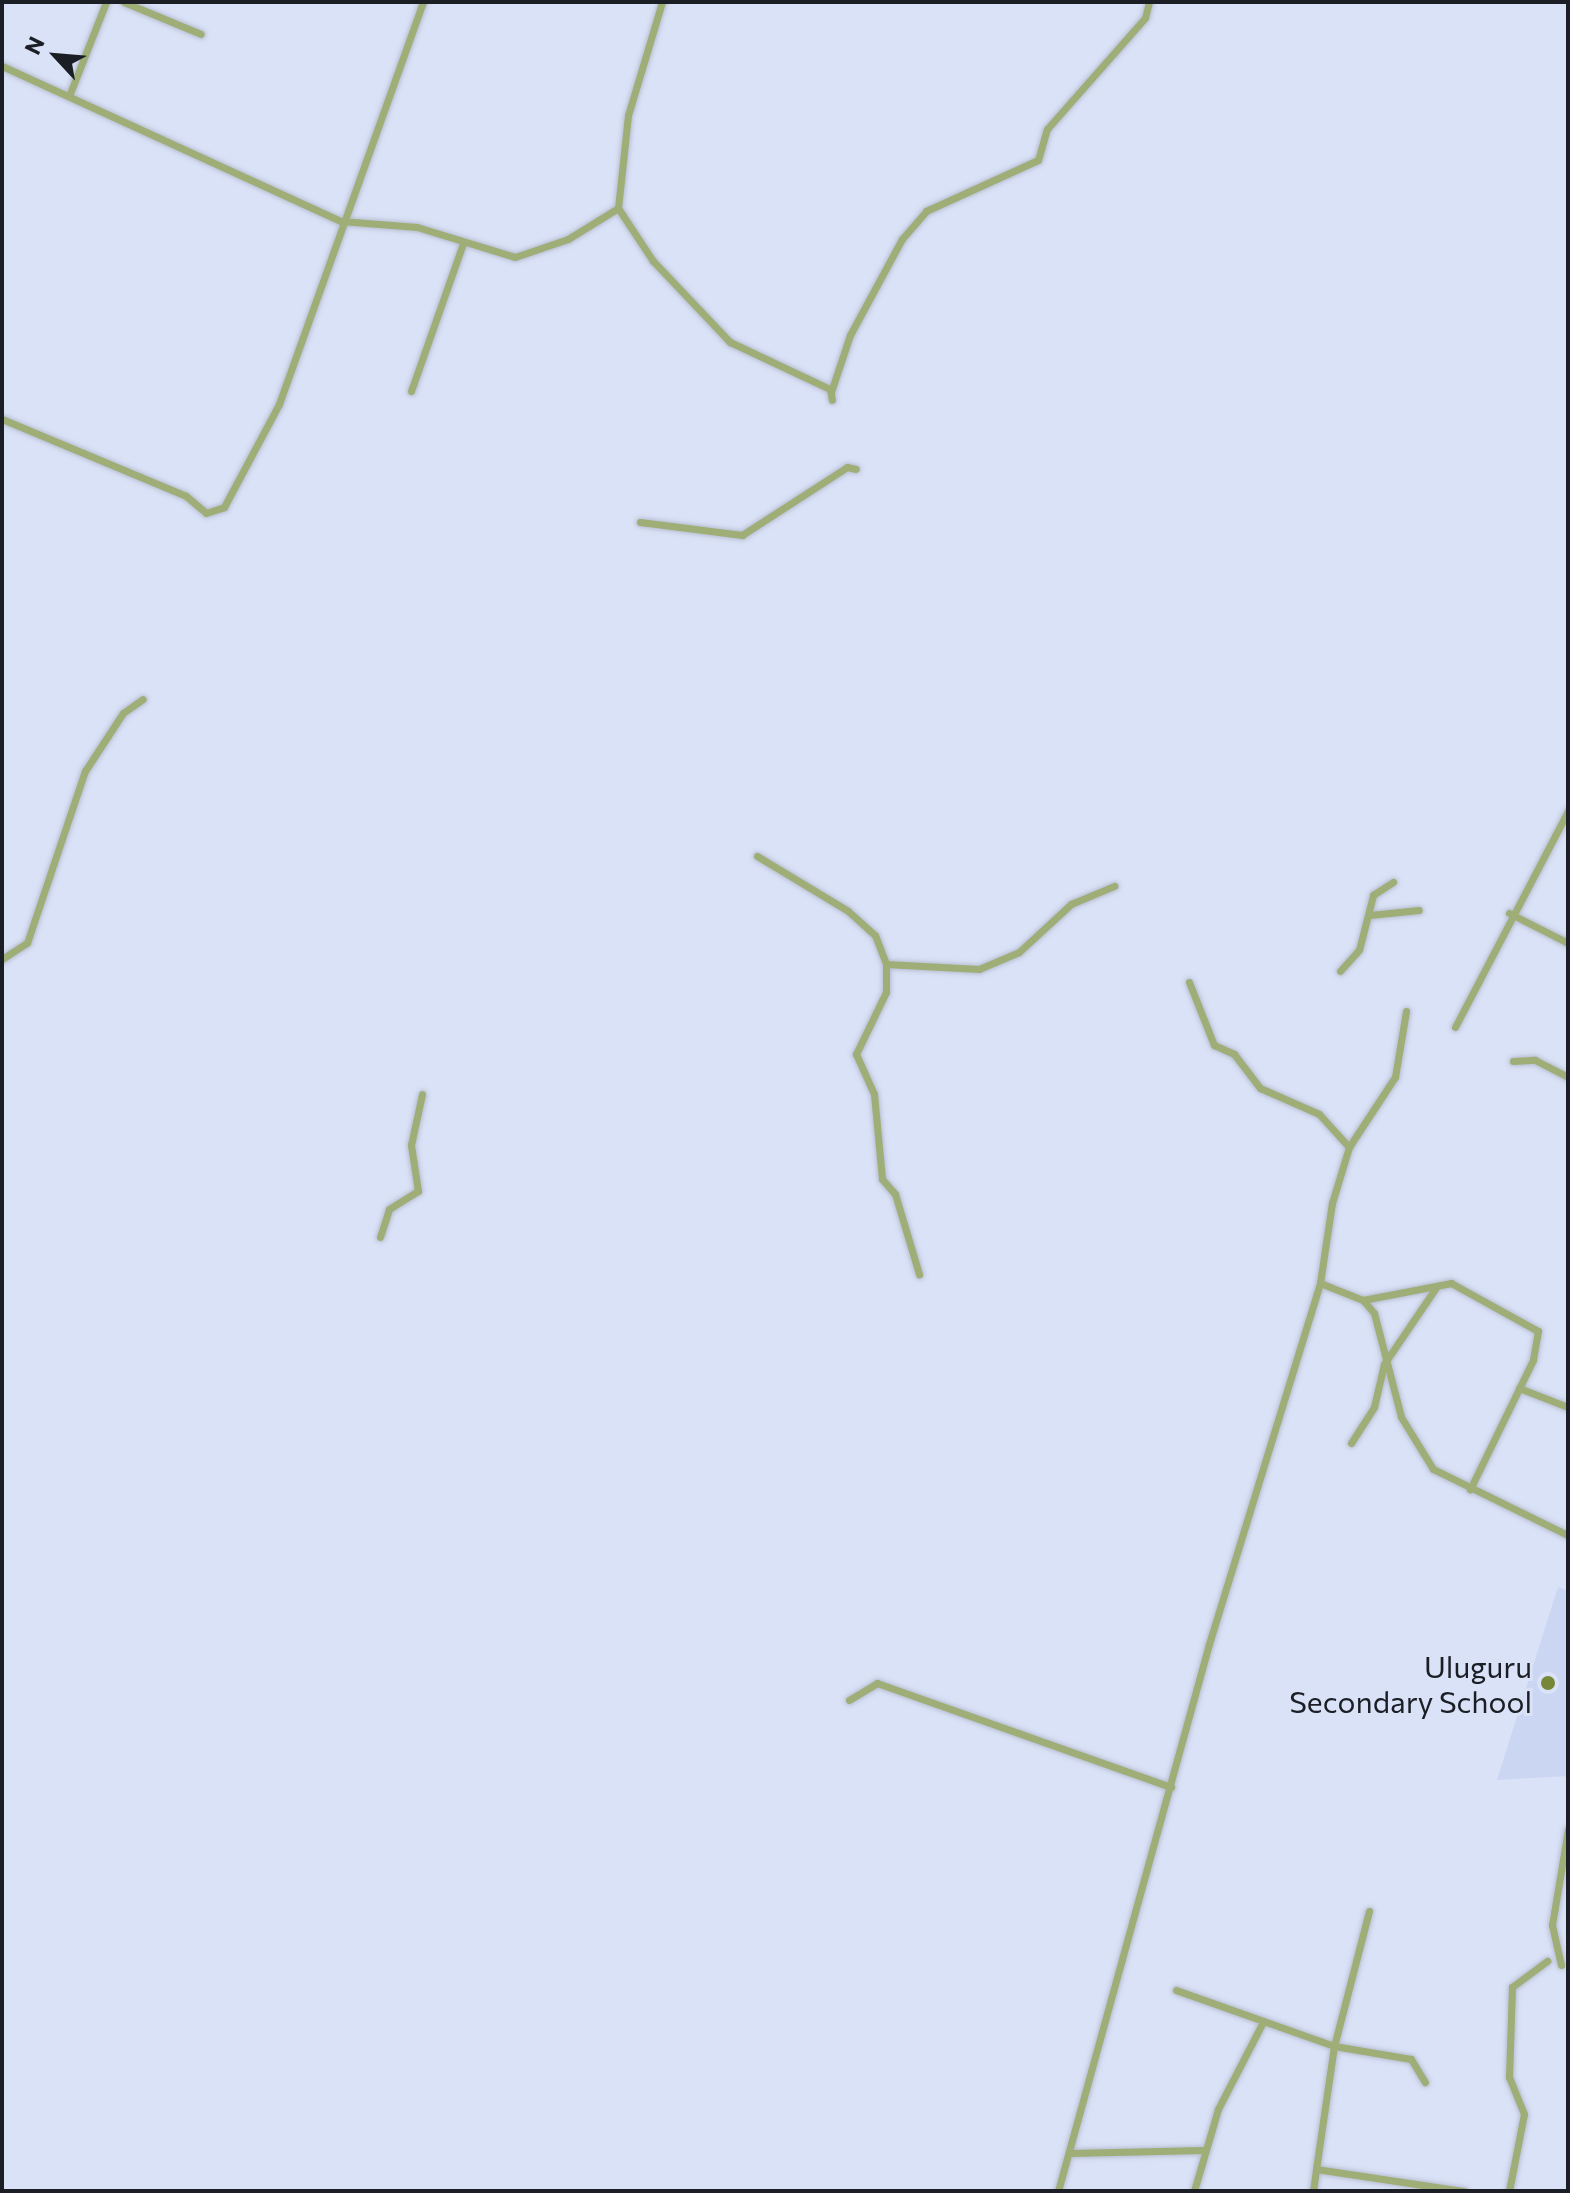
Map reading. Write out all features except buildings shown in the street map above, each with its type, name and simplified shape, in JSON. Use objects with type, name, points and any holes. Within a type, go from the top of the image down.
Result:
[{"type":"street","points":[[69,96],[106,2]]},
{"type":"street","points":[[124,2],[201,34]]},
{"type":"street","points":[[2,419],[194,500],[206,513],[224,507],[279,404],[341,221],[423,2]]},
{"type":"street","points":[[662,2],[628,115],[618,208],[653,261],[730,342],[830,389],[832,396],[850,335],[902,239],[926,211],[1038,160],[1047,129],[1145,18],[1149,2]]},
{"type":"street","points":[[2,66],[341,221],[401,224],[463,243],[531,256],[618,208]]},
{"type":"street","points":[[411,391],[463,243]]},
{"type":"street","points":[[640,522],[742,535],[847,467],[856,469]]},
{"type":"street","points":[[2,959],[27,943],[85,771],[123,713],[143,699]]},
{"type":"street","points":[[1455,1027],[1493,963],[1509,913],[1568,811]]},
{"type":"street","points":[[757,856],[848,911],[875,935],[886,964],[886,992],[856,1054],[874,1094],[882,1179],[895,1194],[919,1274]]},
{"type":"street","points":[[1340,971],[1359,950],[1373,895],[1393,882]]},
{"type":"street","points":[[886,964],[979,969],[1019,952],[1071,904],[1114,886]]},
{"type":"street","points":[[1370,915],[1419,910]]},
{"type":"street","points":[[1509,913],[1568,943]]},
{"type":"street","points":[[1189,982],[1214,1045],[1234,1054],[1260,1088],[1319,1114],[1349,1147]]},
{"type":"street","points":[[1058,2191],[1171,1787],[1320,1283],[1322,1237],[1349,1147],[1395,1077],[1406,1011]]},
{"type":"street","points":[[1513,1061],[1535,1060],[1568,1077]]},
{"type":"street","points":[[380,1237],[389,1209],[418,1191],[411,1145],[422,1094]]},
{"type":"street","points":[[1320,1283],[1363,1300],[1451,1283],[1538,1331],[1519,1388],[1470,1489]]},
{"type":"street","points":[[1351,1443],[1374,1407],[1384,1364],[1437,1286]]},
{"type":"street","points":[[1363,1300],[1380,1330],[1384,1364],[1420,1452],[1448,1481],[1568,1535]]},
{"type":"street","points":[[1519,1388],[1568,1407]]},
{"type":"street","points":[[849,1700],[877,1683],[1171,1787]]},
{"type":"street","points":[[1561,1965],[1552,1925],[1568,1829]]},
{"type":"street","points":[[1313,2191],[1334,2046],[1369,1911]]},
{"type":"street","points":[[1509,2191],[1524,2114],[1509,2077],[1512,1987],[1547,1961]]},
{"type":"street","points":[[1176,1990],[1334,2046],[1411,2059],[1425,2082]]},
{"type":"street","points":[[1194,2191],[1203,2150],[1263,2022]]},
{"type":"street","points":[[1070,2153],[1203,2150]]},
{"type":"street","points":[[1316,2169],[1464,2191]]},
{"type":"shaded area","name":"Uluguru Secondary School","points":[[1558,1587],[1568,1591],[1568,1776],[1497,1780]]},
{"type":"place","name":"Uluguru Secondary School","points":[[1548,1683]]}]
